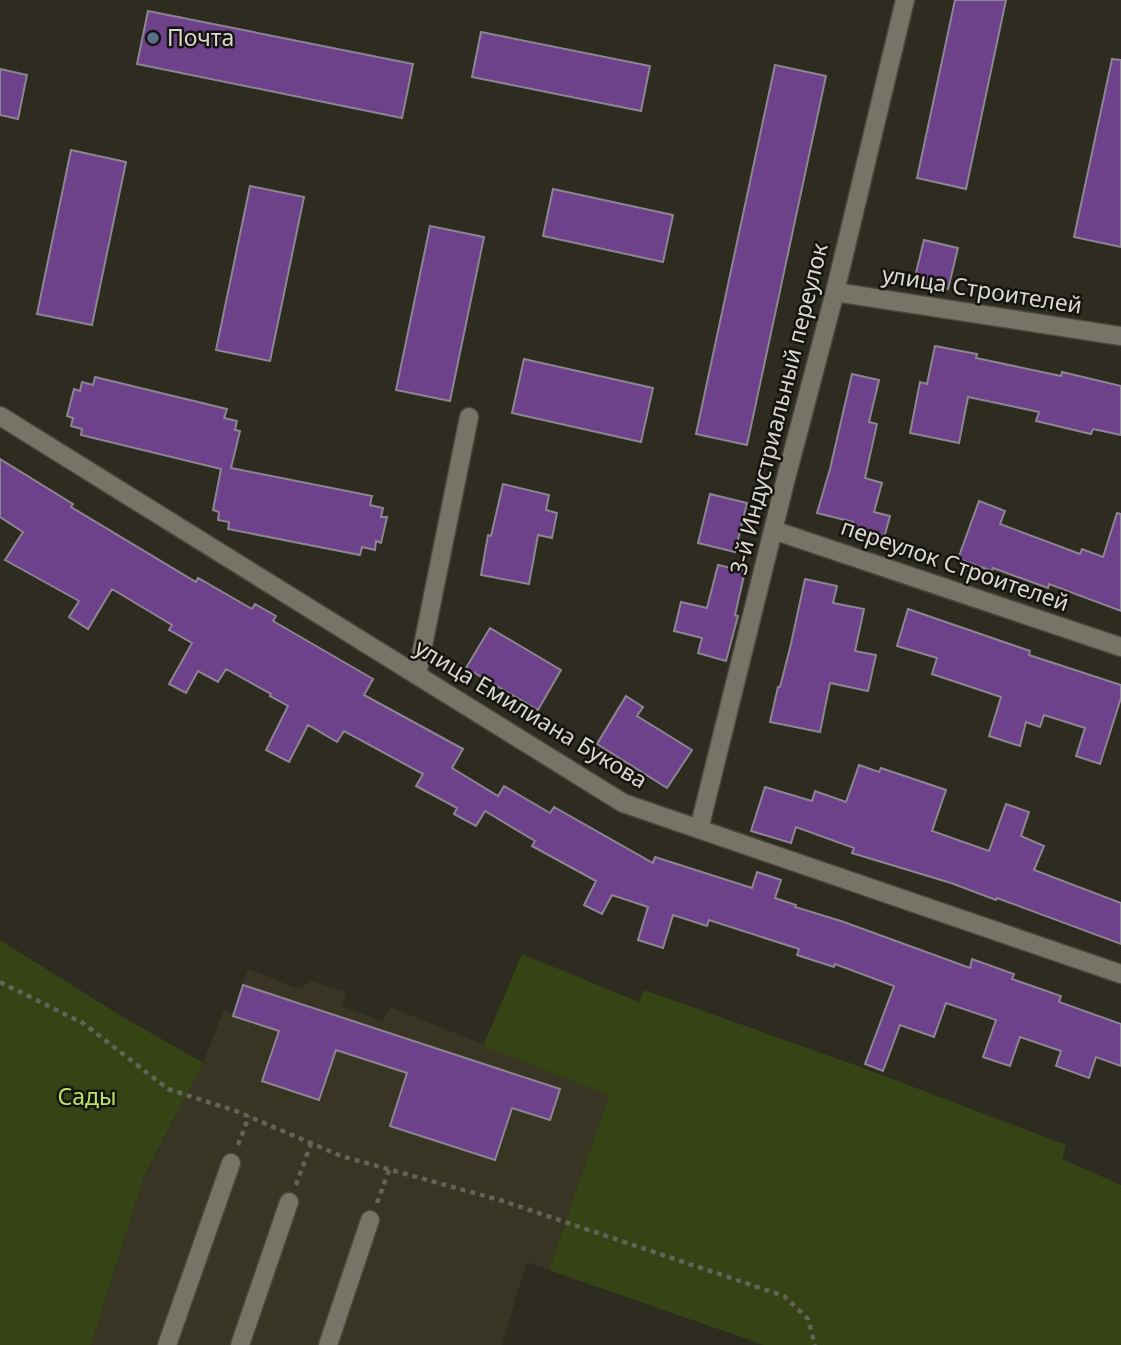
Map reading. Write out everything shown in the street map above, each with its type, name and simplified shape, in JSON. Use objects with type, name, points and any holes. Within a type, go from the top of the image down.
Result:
[{"type":"street","name":"3-й Индустриальный переулок","points":[[699,829],[835,292],[905,0]]},
{"type":"street","name":"улица Строителей","points":[[835,292],[1121,336]]},
{"type":"street","name":"улица Емилиана Букова","points":[[0,416],[623,803],[1121,974]]},
{"type":"street","points":[[417,675],[469,417]]},
{"type":"street","name":"переулок Строителей","points":[[774,530],[1121,647]]},
{"type":"street","points":[[167,1345],[231,1163]]},
{"type":"street","points":[[240,1345],[289,1202]]},
{"type":"street","points":[[328,1345],[370,1220]]},
{"type":"path","points":[[0,982],[83,1023],[168,1089],[249,1116],[341,1156],[503,1201],[784,1296],[808,1319],[815,1345]]},
{"type":"path","points":[[231,1163],[249,1116]]},
{"type":"path","points":[[289,1202],[312,1143]]},
{"type":"path","points":[[370,1220],[389,1170]]},
{"type":"shaded area","points":[[248,969],[299,989],[311,981],[346,992],[342,1006],[383,1022],[390,1007],[609,1095],[549,1270],[527,1262],[502,1345],[91,1345],[144,1176],[203,1063],[224,1010],[233,1015]]},
{"type":"green space","name":"Сады","points":[[0,940],[118,1014],[203,1063],[144,1176],[91,1345],[0,1345]]},
{"type":"green space","points":[[522,954],[639,1002],[644,990],[858,1066],[1066,1145],[1062,1159],[1121,1185],[1121,1345],[764,1345],[549,1270],[609,1095],[483,1046]]},
{"type":"building","points":[[955,0],[1006,0],[966,189],[917,178]]},
{"type":"building","points":[[148,11],[413,64],[402,118],[137,64]]},
{"type":"building","points":[[481,32],[650,66],[641,111],[472,77]]},
{"type":"building","points":[[1112,59],[1121,60],[1121,247],[1074,237]]},
{"type":"building","points":[[775,65],[826,76],[747,445],[696,434]]},
{"type":"building","points":[[0,69],[27,75],[18,119],[0,115]]},
{"type":"building","points":[[71,150],[126,162],[92,325],[37,314]]},
{"type":"building","points":[[250,186],[304,197],[270,361],[216,350]]},
{"type":"building","points":[[553,189],[673,215],[663,262],[543,236]]},
{"type":"building","points":[[430,226],[484,237],[450,401],[396,390]]},
{"type":"building","points":[[924,240],[958,248],[948,289],[914,281]]},
{"type":"building","points":[[935,346],[977,354],[976,358],[1061,376],[1062,372],[1121,386],[1121,435],[1093,429],[1091,434],[1036,421],[1039,412],[968,397],[959,443],[910,433],[920,382],[927,384]]},
{"type":"building","points":[[524,359],[653,388],[641,442],[512,413]]},
{"type":"building","points":[[852,374],[879,380],[869,422],[877,424],[865,478],[882,483],[874,512],[890,516],[882,545],[849,537],[853,522],[817,513]]},
{"type":"building","points":[[95,377],[227,409],[224,418],[237,421],[235,430],[240,431],[231,468],[372,496],[370,505],[383,508],[381,517],[387,517],[381,543],[376,541],[375,550],[362,547],[360,555],[228,529],[229,522],[218,520],[219,512],[213,510],[221,469],[81,435],[82,429],[71,426],[73,418],[67,416],[74,389],[80,391],[82,382],[93,385]]},
{"type":"building","points":[[0,459],[73,504],[71,507],[196,582],[198,578],[252,609],[255,604],[276,616],[273,621],[373,679],[364,695],[463,749],[452,768],[498,796],[504,786],[550,813],[554,807],[653,863],[655,857],[752,888],[757,872],[781,880],[775,898],[796,905],[795,907],[970,968],[972,959],[1014,974],[1012,979],[1061,996],[1059,1002],[1121,1024],[1121,1066],[1096,1057],[1089,1078],[1056,1066],[1061,1051],[1020,1037],[1010,1066],[983,1057],[996,1020],[946,1003],[934,1037],[900,1025],[883,1071],[865,1064],[894,986],[835,964],[834,967],[797,955],[799,949],[709,920],[707,926],[673,915],[663,948],[638,940],[648,907],[612,895],[602,914],[584,905],[596,881],[532,846],[535,841],[485,811],[476,826],[454,814],[457,808],[416,786],[423,774],[344,731],[337,742],[308,725],[289,762],[266,750],[288,706],[226,669],[218,682],[198,671],[186,693],[169,684],[192,643],[169,630],[172,625],[112,589],[88,629],[69,617],[79,601],[5,560],[23,532],[0,517]]},
{"type":"building","points":[[503,484],[549,495],[546,510],[557,513],[552,538],[538,535],[529,584],[481,575],[488,535],[491,536]]},
{"type":"building","points":[[710,494],[747,503],[735,552],[698,543]]},
{"type":"building","points":[[979,501],[1005,511],[1000,524],[1080,554],[1082,549],[1103,557],[1117,513],[1121,514],[1121,611],[1049,584],[1048,588],[993,568],[992,571],[958,559]]},
{"type":"building","points":[[718,565],[745,571],[735,615],[738,616],[726,661],[698,653],[702,638],[674,631],[681,602],[707,608]]},
{"type":"building","points":[[805,579],[837,586],[833,603],[864,609],[855,651],[876,655],[868,691],[830,683],[820,732],[770,722]]},
{"type":"building","points":[[908,609],[1030,651],[1029,655],[1121,685],[1121,698],[1100,764],[1076,756],[1085,728],[1044,715],[1040,727],[1026,722],[1020,746],[989,736],[1001,697],[932,674],[937,658],[897,646]]},
{"type":"building","points":[[490,628],[561,670],[538,710],[466,668]]},
{"type":"building","points":[[626,696],[643,707],[637,716],[692,750],[667,788],[597,744]]},
{"type":"building","points":[[859,765],[879,772],[881,768],[946,790],[932,831],[989,851],[1006,804],[1029,812],[1021,836],[1044,846],[1034,870],[1121,903],[1121,944],[997,898],[996,900],[951,883],[852,853],[854,848],[796,827],[791,843],[751,831],[765,787],[812,801],[815,791],[846,802]]},
{"type":"building","points":[[243,985],[560,1089],[550,1120],[512,1108],[495,1160],[390,1126],[407,1073],[336,1050],[319,1100],[262,1081],[279,1031],[233,1016]]},
{"type":"place","name":"Почта","points":[[153,38]]}]
